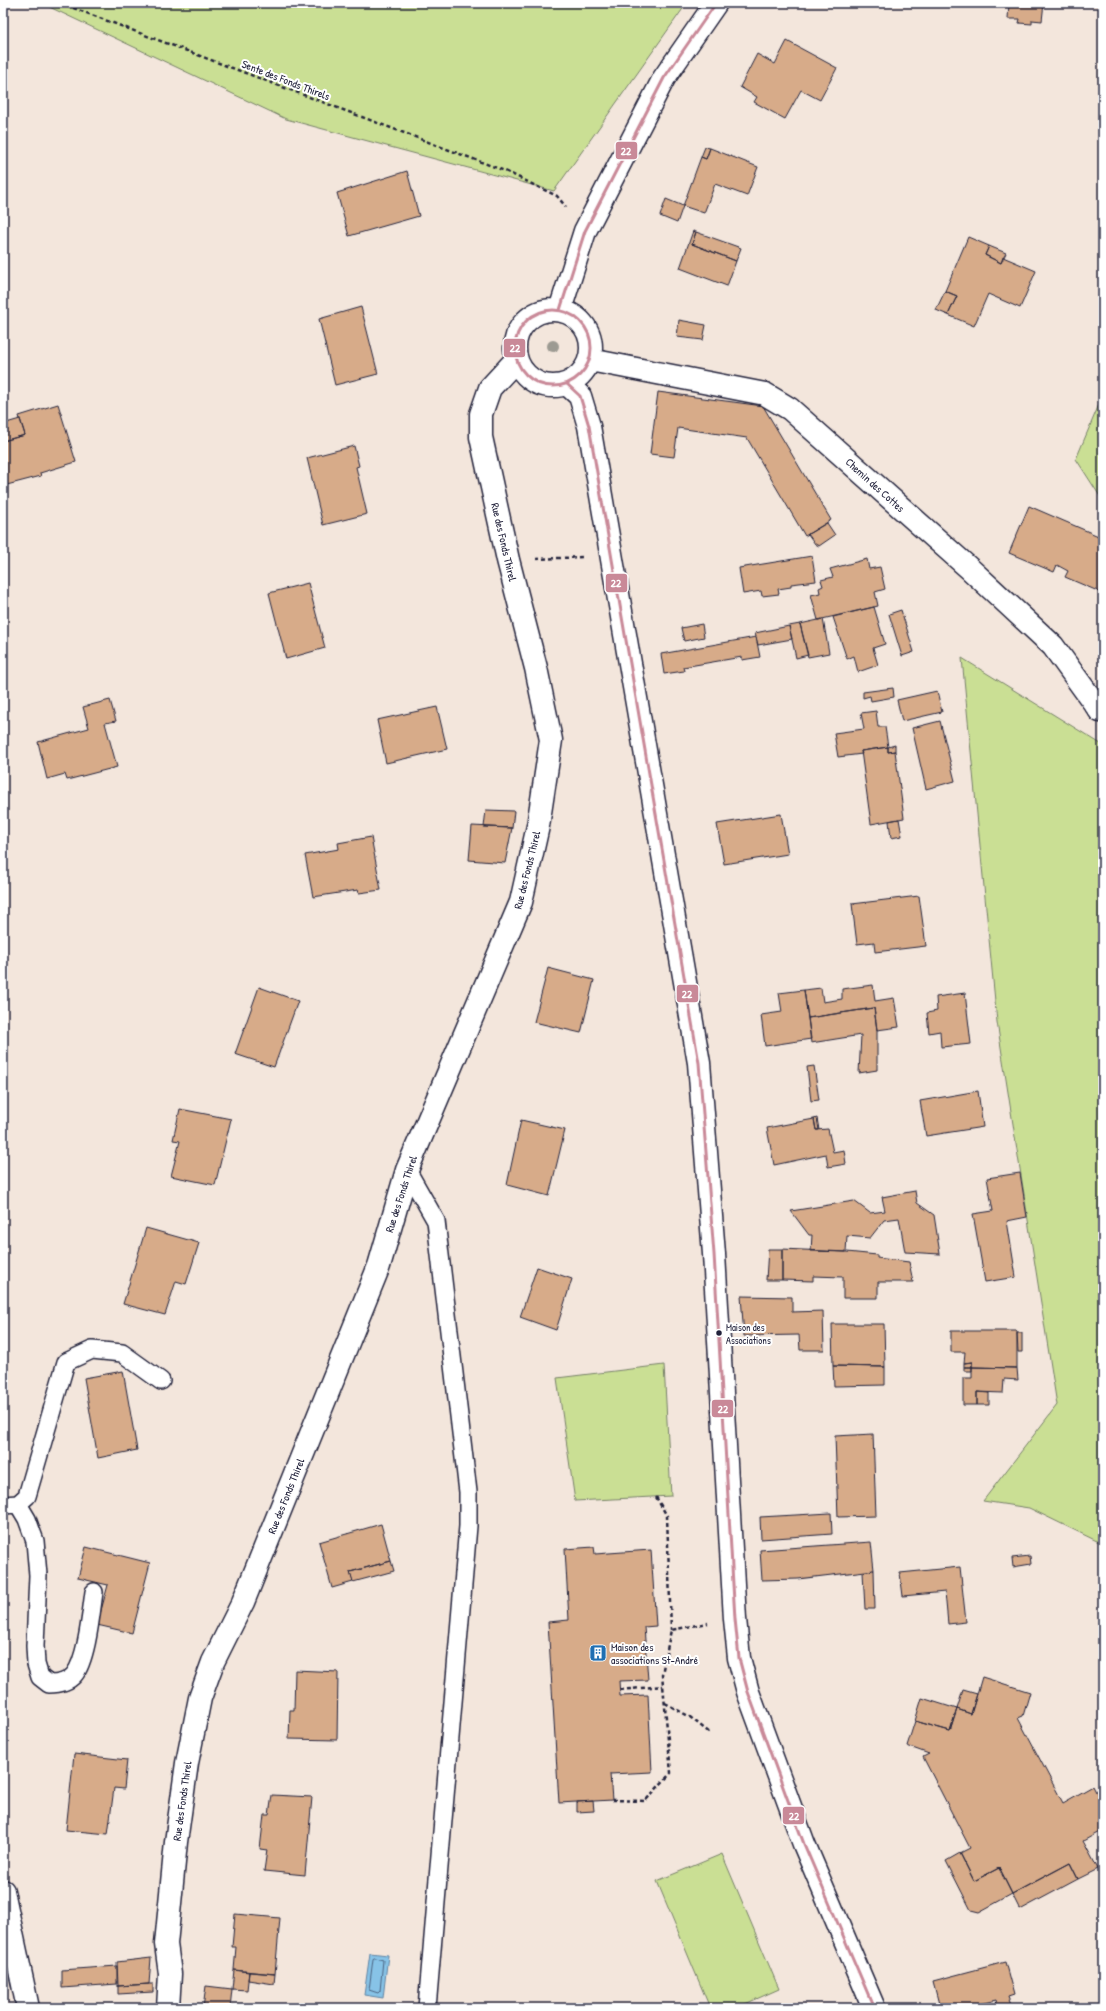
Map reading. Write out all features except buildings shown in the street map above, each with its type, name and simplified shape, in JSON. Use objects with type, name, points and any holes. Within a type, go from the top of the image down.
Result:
[{"type":"street","points":[[560,310],[585,231],[664,78],[716,3]]},
{"type":"street","points":[[544,310],[560,310],[576,316],[587,328],[592,344],[590,360],[581,374],[567,384],[555,386],[543,385],[532,380],[522,371],[516,360],[515,344],[519,329],[530,317],[544,310]]},
{"type":"street","name":"Rue des Fonds Thirel","points":[[168,2008],[170,1974],[166,1944],[176,1842],[187,1763],[200,1698],[213,1662],[242,1602],[379,1266],[407,1170],[521,902],[538,826],[551,740],[536,668],[508,560],[481,436],[481,414],[490,388],[516,360]]},
{"type":"street","name":"Chemin des Cottes","points":[[590,360],[765,394],[790,410],[970,569],[1053,646],[1100,711]]},
{"type":"street","points":[[567,384],[580,396],[589,426],[699,1063],[714,1254],[735,1619],[739,1658],[748,1692],[804,1844],[874,2008]]},
{"type":"street","points":[[3,1891],[28,2008]]},
{"type":"lane","points":[[407,1170],[436,1221],[468,1492],[468,1526],[427,2008]]},
{"type":"lane","points":[[94,1592],[82,1662],[74,1676],[62,1683],[49,1684],[40,1677],[36,1664],[35,1646],[38,1575],[35,1541],[27,1519],[11,1504],[27,1496],[66,1362],[92,1350],[122,1353],[161,1381]]},
{"type":"path","name":"Sente des Fonds Thirels","points":[[60,3],[505,171],[557,196]]},
{"type":"path","points":[[508,560],[611,556]]},
{"type":"path","points":[[612,1800],[645,1801],[671,1773],[662,1674],[671,1630],[666,1516],[656,1497]]},
{"type":"path","points":[[671,1630],[735,1619]]},
{"type":"path","points":[[620,1690],[663,1686]]},
{"type":"path","points":[[664,1703],[690,1718],[711,1734]]},
{"type":"green space","points":[[41,3],[687,3],[554,191],[286,119]]},
{"type":"green space","points":[[1103,395],[1103,501],[1076,459]]},
{"type":"green space","points":[[962,658],[1101,744],[1103,747],[1103,1544],[1029,1508],[983,1501],[1057,1405],[997,1022]]},
{"type":"green space","points":[[664,1365],[671,1496],[575,1501],[557,1378]]},
{"type":"green space","points":[[722,1854],[779,1989],[736,2008],[710,2008],[657,1881]]},
{"type":"water","points":[[370,1953],[388,1955],[383,1998],[364,1995]]},
{"type":"transit line","name":"22","points":[[560,310],[585,231],[664,78],[716,3]]},
{"type":"transit line","name":"22","points":[[553,310],[568,313],[580,321],[588,333],[591,348],[588,363],[580,375],[568,383],[553,386],[538,383],[526,375],[518,363],[515,348],[518,333],[526,321],[538,313],[553,310]]},
{"type":"transit line","name":"22","points":[[567,384],[580,396],[589,426],[699,1063],[714,1254],[735,1619],[739,1658],[748,1692],[804,1844],[874,2008]]},
{"type":"place","name":"Maison des Associations","points":[[719,1333]]},
{"type":"place","name":"Maison des associations St-André","points":[[598,1653]]}]
